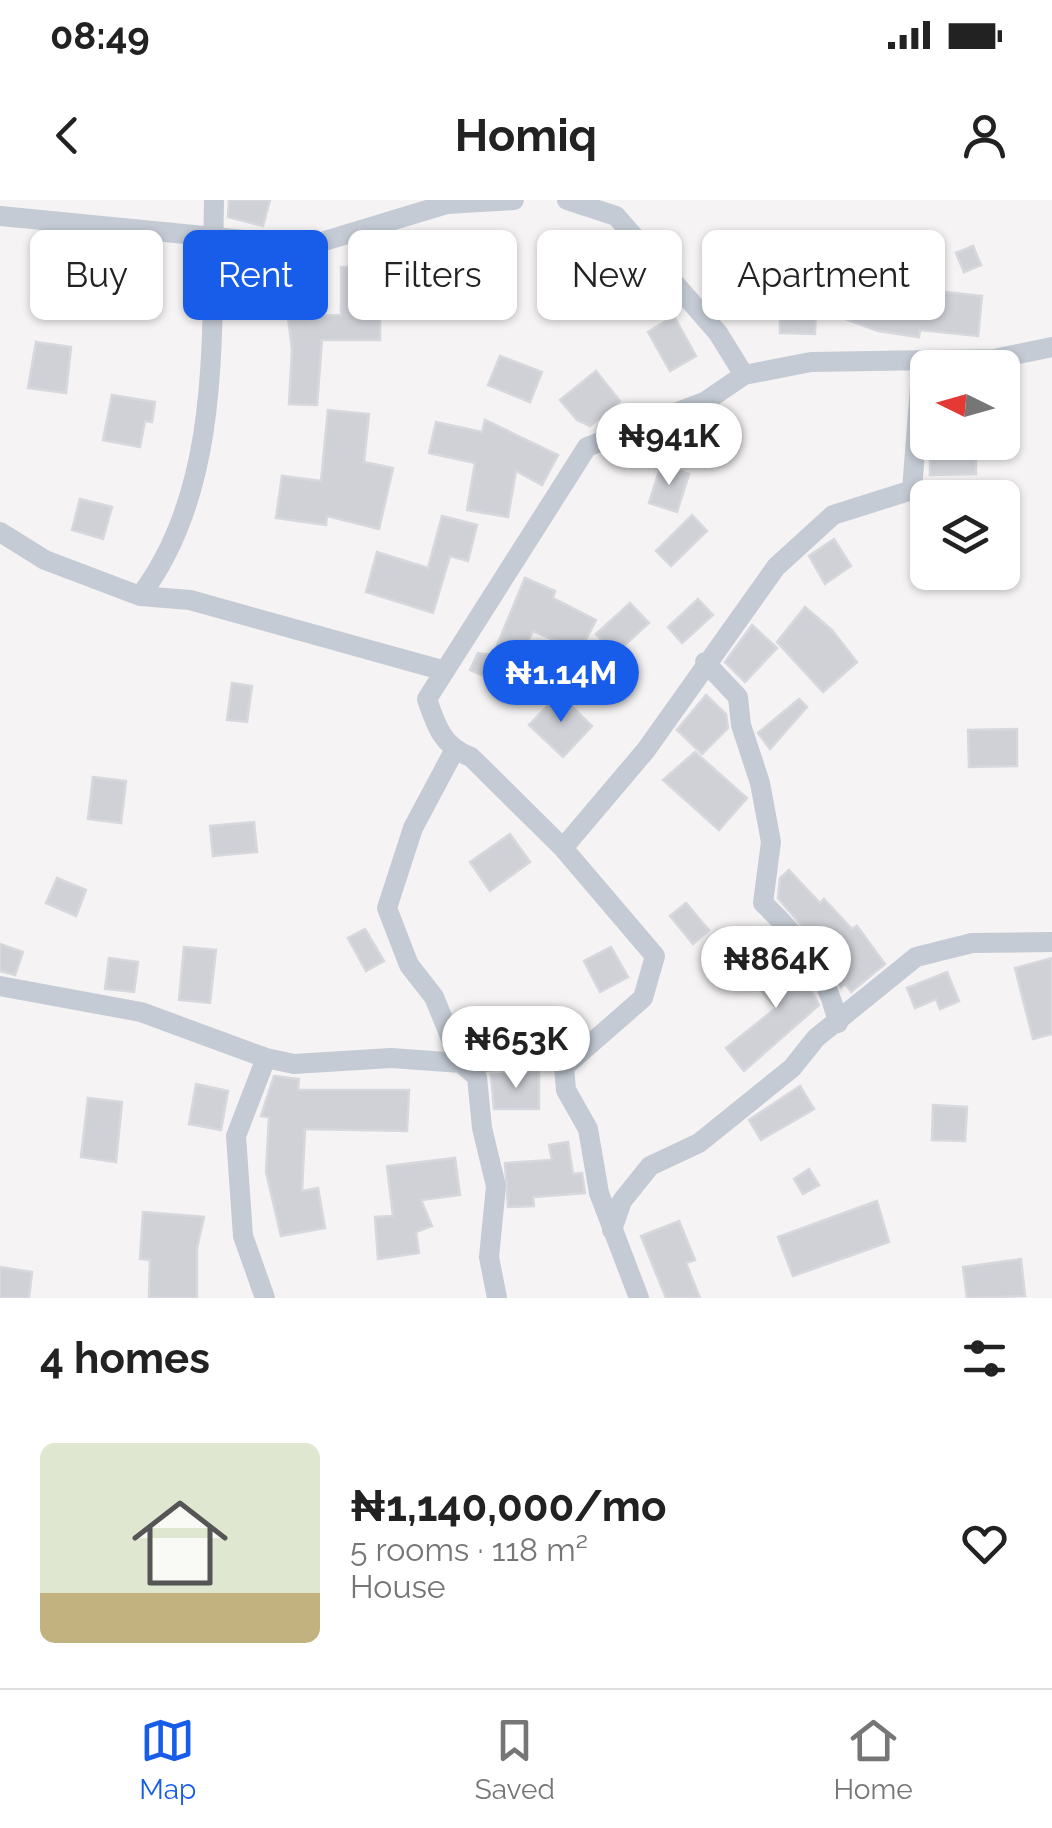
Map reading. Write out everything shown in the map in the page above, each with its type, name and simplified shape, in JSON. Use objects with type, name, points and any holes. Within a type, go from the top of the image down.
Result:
[{"type":"street","points":[[213,230],[214,200]]},
{"type":"street","points":[[328,240],[447,204],[514,200]]},
{"type":"street","points":[[567,200],[617,208],[718,333],[744,376]]},
{"type":"street","points":[[0,216],[183,235]]},
{"type":"street","points":[[140,596],[164,564],[200,451],[214,320]]},
{"type":"street","points":[[1020,354],[1052,347]]},
{"type":"street","points":[[564,1067],[643,998],[655,956],[563,848],[471,757],[454,751],[437,730],[427,699],[586,447],[706,402],[744,376],[812,362],[910,362]]},
{"type":"street","points":[[563,848],[646,750],[776,567],[833,516],[912,490],[914,460]]},
{"type":"street","points":[[0,532],[45,560],[140,596],[190,600],[444,671]]},
{"type":"street","points":[[705,662],[738,698],[741,725],[760,783],[772,842],[764,903],[792,930],[830,985],[838,1023]]},
{"type":"street","points":[[454,751],[413,828],[387,908],[409,965],[434,997],[461,1062],[477,1077],[482,1128],[496,1186],[489,1257],[497,1298]]},
{"type":"street","points":[[612,1230],[622,1201],[650,1166],[699,1143],[792,1068],[816,1038],[916,957],[972,943],[1052,942]]},
{"type":"street","points":[[0,986],[141,1012],[266,1058],[294,1064],[391,1058],[461,1062],[531,1059],[555,1052],[564,1067],[566,1090],[588,1129],[599,1193],[639,1298]]},
{"type":"street","points":[[265,1298],[243,1236],[236,1136],[266,1058]]},
{"type":"building","points":[[229,200],[270,200],[263,226],[228,217]]},
{"type":"building","points":[[973,246],[981,265],[964,272],[956,253]]},
{"type":"building","points":[[341,267],[348,267],[348,320],[380,320],[380,340],[322,340],[317,405],[289,404],[292,350],[288,320],[328,320],[328,315],[341,315]]},
{"type":"building","points":[[945,292],[982,296],[978,336],[920,330],[919,337],[878,331],[848,320],[945,320]]},
{"type":"building","points":[[668,320],[676,320],[696,356],[670,371],[648,332]]},
{"type":"building","points":[[780,320],[816,320],[815,334],[780,333]]},
{"type":"building","points":[[36,342],[71,347],[66,393],[28,388]]},
{"type":"building","points":[[500,356],[542,372],[530,402],[488,385]]},
{"type":"building","points":[[596,371],[620,401],[590,426],[577,420],[560,400]]},
{"type":"building","points":[[112,395],[155,402],[152,422],[145,421],[140,447],[103,440]]},
{"type":"building","points":[[328,410],[369,414],[364,462],[393,468],[379,529],[327,516],[326,525],[276,518],[282,476],[321,481]]},
{"type":"building","points":[[485,420],[558,455],[542,485],[516,471],[508,517],[467,510],[475,463],[429,453],[436,422],[482,432]]},
{"type":"building","points":[[930,460],[976,460],[976,474],[930,475]]},
{"type":"building","points":[[661,465],[689,474],[677,512],[649,503]]},
{"type":"building","points":[[80,499],[112,507],[103,539],[72,530]]},
{"type":"building","points":[[692,515],[707,531],[671,566],[656,551]]},
{"type":"building","points":[[442,516],[477,525],[468,561],[450,556],[433,613],[366,592],[377,552],[428,568]]},
{"type":"building","points":[[834,539],[851,566],[825,584],[809,556]]},
{"type":"building","points":[[525,578],[555,591],[553,598],[596,620],[580,651],[533,631],[506,686],[470,670],[478,653],[493,655]]},
{"type":"building","points":[[698,599],[713,615],[682,643],[668,627]]},
{"type":"building","points":[[630,603],[649,623],[615,654],[596,634]]},
{"type":"building","points":[[805,607],[832,630],[857,662],[823,692],[777,642]]},
{"type":"building","points":[[752,625],[777,648],[745,682],[725,662]]},
{"type":"building","points":[[232,683],[252,686],[247,722],[227,720]]},
{"type":"building","points":[[559,694],[592,726],[563,757],[529,725]]},
{"type":"building","points":[[706,695],[726,714],[728,728],[702,754],[677,730]]},
{"type":"building","points":[[799,699],[807,707],[770,749],[758,733]]},
{"type":"building","points":[[1017,729],[1017,766],[969,767],[968,730]]},
{"type":"building","points":[[695,752],[747,798],[719,830],[663,780]]},
{"type":"building","points":[[93,777],[126,781],[121,823],[88,819]]},
{"type":"building","points":[[254,822],[257,852],[213,856],[210,826]]},
{"type":"building","points":[[510,834],[530,862],[490,891],[470,862]]},
{"type":"building","points":[[789,870],[820,903],[824,899],[852,929],[857,926],[885,964],[851,992],[845,983],[841,987],[822,950],[778,898],[780,878]]},
{"type":"building","points":[[57,878],[86,890],[76,916],[46,903]]},
{"type":"building","points":[[686,903],[709,930],[693,944],[670,916]]},
{"type":"building","points":[[365,929],[384,961],[366,971],[348,938]]},
{"type":"building","points":[[0,944],[23,952],[15,975],[0,971]]},
{"type":"building","points":[[184,947],[216,950],[210,1003],[179,1000]]},
{"type":"building","points":[[611,947],[628,977],[600,992],[584,961]]},
{"type":"building","points":[[789,951],[819,1005],[744,1071],[726,1048],[776,1008],[753,981]]},
{"type":"building","points":[[109,958],[138,962],[134,992],[105,989]]},
{"type":"building","points":[[1052,958],[1052,1034],[1033,1039],[1015,968]]},
{"type":"building","points":[[947,972],[959,1001],[940,1009],[936,999],[915,1008],[907,988]]},
{"type":"building","points":[[539,1071],[539,1109],[494,1109],[491,1075]]},
{"type":"building","points":[[274,1076],[299,1079],[298,1090],[409,1090],[407,1131],[305,1129],[302,1191],[318,1188],[325,1228],[281,1236],[266,1172],[269,1117],[261,1116]]},
{"type":"building","points":[[196,1084],[228,1091],[221,1130],[189,1124]]},
{"type":"building","points":[[800,1086],[814,1109],[761,1140],[749,1120]]},
{"type":"building","points":[[88,1098],[122,1102],[116,1162],[81,1157]]},
{"type":"building","points":[[933,1105],[967,1107],[965,1141],[932,1140]]},
{"type":"building","points":[[568,1142],[573,1174],[582,1173],[585,1193],[533,1197],[534,1206],[508,1207],[505,1163],[552,1160],[549,1145]]},
{"type":"building","points":[[455,1158],[460,1195],[421,1200],[432,1226],[416,1232],[419,1253],[378,1259],[375,1217],[393,1216],[387,1166]]},
{"type":"building","points":[[809,1169],[819,1185],[803,1194],[794,1179]]},
{"type":"building","points":[[877,1201],[889,1242],[793,1276],[778,1237]]},
{"type":"building","points":[[143,1212],[204,1217],[197,1248],[197,1298],[149,1298],[150,1260],[140,1259]]},
{"type":"building","points":[[679,1221],[695,1260],[686,1263],[700,1298],[666,1298],[641,1236]]},
{"type":"building","points":[[1021,1259],[1025,1296],[967,1298],[963,1267]]},
{"type":"building","points":[[0,1267],[32,1272],[29,1298],[0,1298]]}]
